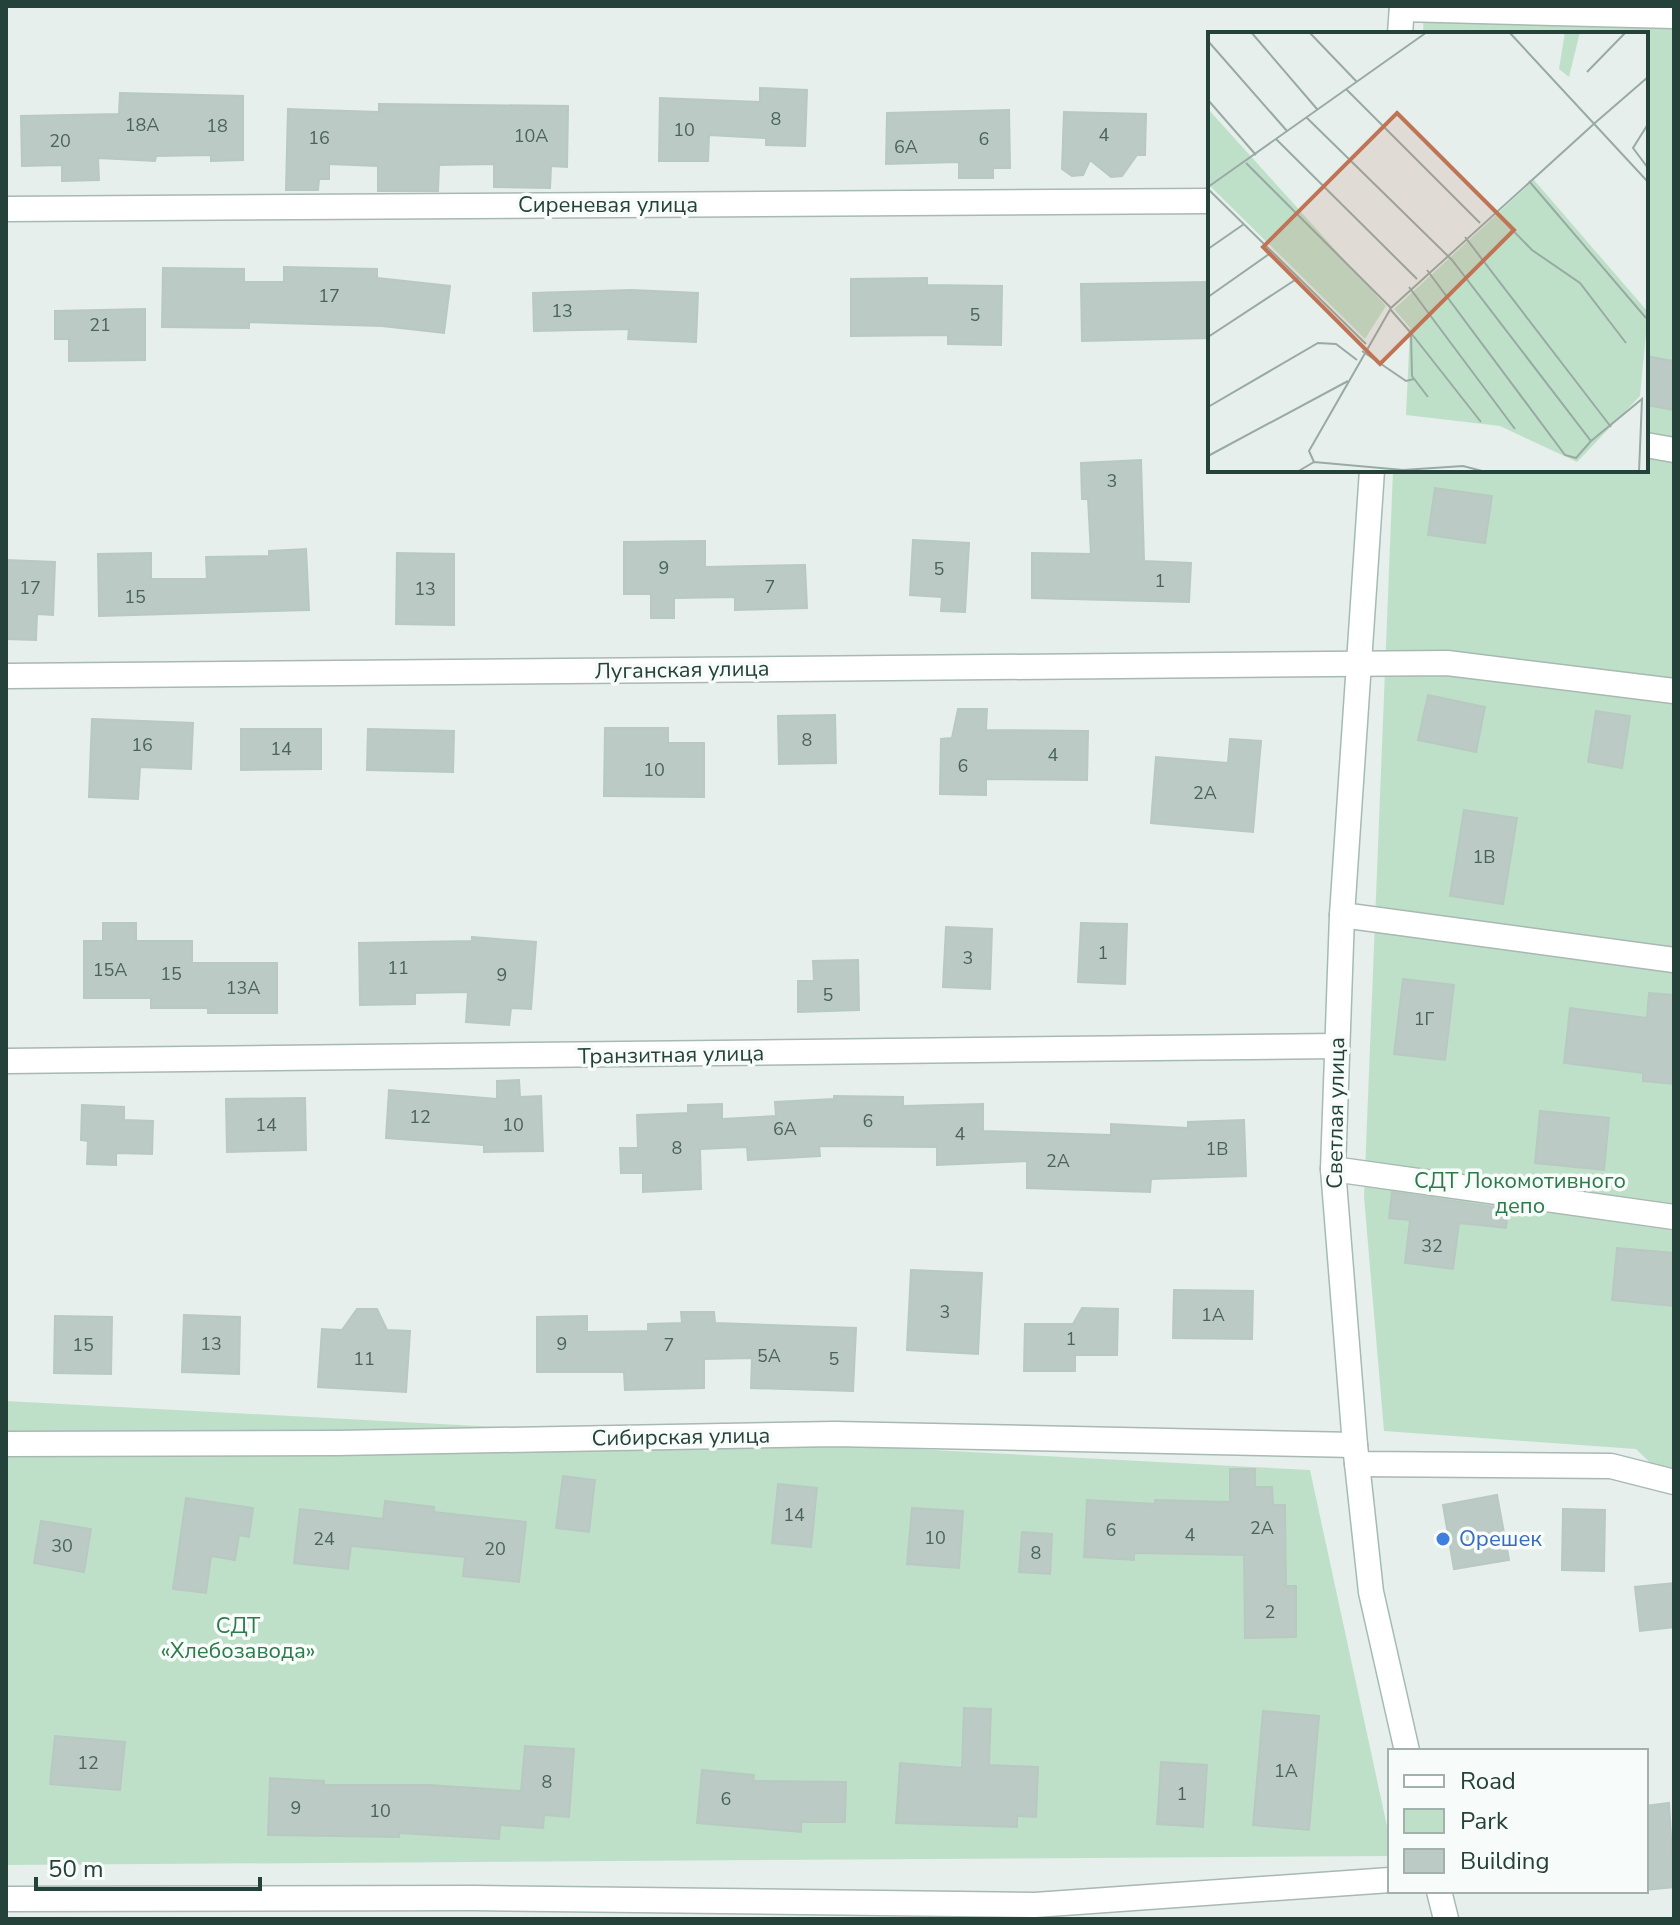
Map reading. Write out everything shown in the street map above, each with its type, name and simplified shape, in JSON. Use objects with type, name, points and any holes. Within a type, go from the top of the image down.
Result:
[{"type":"street","points":[[1400,32],[1402,8],[1674,16]]},
{"type":"street","name":"Сиреневая улица","points":[[6,209],[1208,201]]},
{"type":"street","points":[[1648,445],[1674,450]]},
{"type":"street","name":"Светлая улица","points":[[1372,472],[1342,915],[1333,1169],[1356,1454],[1371,1592],[1407,1749]]},
{"type":"street","name":"Луганская улица","points":[[6,676],[1447,663],[1674,691]]},
{"type":"street","points":[[1342,915],[1674,960]]},
{"type":"street","name":"Транзитная улица","points":[[6,1061],[1336,1046]]},
{"type":"street","points":[[1333,1169],[1674,1217]]},
{"type":"street","name":"Сибирская улица","points":[[6,1444],[337,1443],[835,1434],[1611,1466],[1674,1482]]},
{"type":"street","points":[[6,1899],[97,1909],[1035,1905],[1388,1880]]},
{"type":"street","points":[[1440,1893],[1446,1919]]},
{"type":"green space","name":"СДТ Локомотивного депо","points":[[1424,6],[1674,6],[1674,1486],[1636,1449],[1384,1431],[1364,1197],[1393,472],[1648,472],[1648,32],[1423,32]]},
{"type":"green space","name":"СДТ «Хлебозавода»","points":[[6,1401],[1310,1470],[1388,1831],[1388,1856],[6,1865]]},
{"type":"building","points":[[760,88],[807,90],[805,146],[766,145],[766,138],[709,135],[708,161],[659,161],[660,98],[760,102]]},
{"type":"building","points":[[120,93],[243,96],[243,160],[211,161],[211,155],[156,156],[155,161],[98,158],[99,180],[62,181],[62,165],[22,166],[21,116],[119,114]]},
{"type":"building","points":[[379,104],[568,106],[567,167],[551,166],[550,188],[494,187],[494,164],[439,165],[438,191],[378,191],[378,166],[329,164],[329,179],[319,179],[318,190],[286,190],[288,109],[379,112]]},
{"type":"building","points":[[1009,110],[1010,168],[993,168],[993,178],[959,178],[959,162],[886,164],[887,113]]},
{"type":"building","points":[[1064,112],[1146,114],[1145,155],[1137,155],[1122,176],[1111,177],[1090,160],[1083,175],[1072,176],[1062,169]]},
{"type":"building","points":[[284,267],[377,269],[377,278],[450,286],[444,333],[382,326],[249,322],[249,328],[162,327],[163,268],[244,269],[244,282],[284,282]]},
{"type":"building","points":[[927,278],[927,285],[1002,286],[1001,345],[948,344],[948,335],[851,336],[851,279]]},
{"type":"building","points":[[1208,282],[1208,338],[1082,341],[1081,284]]},
{"type":"building","points":[[631,290],[698,293],[696,342],[628,339],[629,329],[534,331],[533,293]]},
{"type":"building","points":[[145,309],[145,360],[69,361],[69,339],[55,339],[55,311]]},
{"type":"building","points":[[1648,356],[1674,361],[1674,410],[1648,405]]},
{"type":"building","points":[[1141,460],[1144,561],[1191,563],[1189,602],[1032,598],[1032,553],[1091,554],[1088,499],[1082,499],[1081,463]]},
{"type":"building","points":[[1435,488],[1492,496],[1485,543],[1428,535]]},
{"type":"building","points":[[913,540],[969,543],[965,612],[941,611],[942,597],[910,595]]},
{"type":"building","points":[[705,541],[705,567],[805,565],[807,608],[735,610],[735,597],[674,598],[674,618],[651,618],[651,594],[624,594],[624,542]]},
{"type":"building","points":[[306,549],[309,610],[99,616],[98,554],[151,553],[151,579],[207,579],[206,557],[269,556],[269,551]]},
{"type":"building","points":[[397,553],[454,554],[454,625],[396,624]]},
{"type":"building","points":[[6,560],[55,562],[53,615],[37,614],[36,640],[6,639]]},
{"type":"building","points":[[1428,695],[1485,707],[1476,752],[1418,740]]},
{"type":"building","points":[[958,709],[987,709],[986,730],[1088,731],[1087,780],[986,779],[986,795],[940,794],[941,739],[952,738]]},
{"type":"building","points":[[1596,711],[1630,716],[1622,768],[1588,762]]},
{"type":"building","points":[[835,715],[836,763],[779,764],[778,716]]},
{"type":"building","points":[[92,719],[193,723],[191,769],[140,767],[138,799],[89,797]]},
{"type":"building","points":[[605,728],[668,728],[668,743],[704,743],[704,797],[604,796]]},
{"type":"building","points":[[241,729],[321,729],[321,769],[241,770]]},
{"type":"building","points":[[368,729],[454,731],[453,772],[367,770]]},
{"type":"building","points":[[1230,739],[1261,741],[1253,832],[1151,823],[1156,757],[1228,763]]},
{"type":"building","points":[[1464,810],[1517,818],[1503,904],[1450,896]]},
{"type":"building","points":[[103,923],[136,923],[136,941],[192,941],[192,963],[277,963],[277,1013],[208,1013],[208,1008],[151,1008],[151,998],[84,998],[84,941],[103,941]]},
{"type":"building","points":[[1081,923],[1127,924],[1125,984],[1078,982]]},
{"type":"building","points":[[946,927],[992,929],[990,989],[943,987]]},
{"type":"building","points":[[472,937],[536,942],[531,1009],[511,1008],[509,1025],[466,1022],[468,992],[415,993],[415,1004],[360,1005],[359,943],[472,941]]},
{"type":"building","points":[[858,960],[859,1010],[798,1012],[798,981],[814,981],[813,961]]},
{"type":"building","points":[[1403,979],[1454,985],[1445,1060],[1394,1054]]},
{"type":"building","points":[[1649,993],[1674,995],[1674,1084],[1643,1081],[1643,1073],[1564,1063],[1570,1008],[1647,1018]]},
{"type":"building","points":[[519,1080],[520,1097],[541,1096],[543,1151],[484,1152],[484,1145],[386,1138],[389,1090],[497,1099],[497,1081]]},
{"type":"building","points":[[834,1096],[903,1097],[903,1106],[983,1104],[983,1131],[1111,1135],[1111,1124],[1188,1128],[1188,1122],[1244,1120],[1246,1176],[1151,1179],[1150,1192],[1027,1188],[1027,1161],[937,1165],[937,1147],[819,1146],[820,1156],[748,1160],[747,1147],[700,1149],[701,1189],[643,1192],[643,1173],[621,1173],[620,1148],[638,1148],[637,1115],[688,1113],[688,1105],[722,1104],[722,1119],[776,1116],[775,1102],[834,1099]]},
{"type":"building","points":[[305,1098],[306,1150],[227,1152],[226,1099]]},
{"type":"building","points":[[82,1105],[124,1107],[124,1120],[153,1121],[152,1154],[116,1153],[116,1165],[87,1164],[88,1141],[81,1140]]},
{"type":"building","points":[[1540,1111],[1609,1118],[1604,1170],[1535,1163]]},
{"type":"building","points":[[1392,1192],[1508,1209],[1506,1228],[1459,1223],[1453,1269],[1405,1263],[1410,1220],[1389,1218]]},
{"type":"building","points":[[1617,1248],[1674,1253],[1674,1306],[1612,1300]]},
{"type":"building","points":[[911,1270],[982,1273],[978,1354],[907,1350]]},
{"type":"building","points":[[1174,1290],[1253,1291],[1252,1339],[1173,1338]]},
{"type":"building","points":[[1082,1308],[1118,1309],[1117,1355],[1075,1355],[1075,1371],[1024,1371],[1025,1324],[1073,1324]]},
{"type":"building","points":[[357,1309],[377,1309],[387,1330],[410,1331],[406,1392],[318,1387],[322,1329],[342,1330]]},
{"type":"building","points":[[681,1312],[714,1312],[715,1323],[856,1328],[853,1391],[751,1388],[752,1358],[704,1359],[704,1388],[625,1390],[624,1372],[537,1372],[537,1317],[587,1316],[587,1332],[648,1331],[648,1324],[682,1323]]},
{"type":"building","points":[[184,1315],[240,1317],[239,1374],[182,1372]]},
{"type":"building","points":[[55,1316],[112,1317],[111,1374],[54,1373]]},
{"type":"building","points":[[1230,1469],[1255,1469],[1255,1487],[1272,1487],[1273,1505],[1285,1505],[1286,1586],[1296,1586],[1296,1637],[1245,1638],[1244,1555],[1134,1553],[1134,1560],[1084,1557],[1087,1500],[1155,1504],[1155,1500],[1230,1502]]},
{"type":"building","points":[[563,1476],[595,1480],[589,1532],[556,1528]]},
{"type":"building","points":[[778,1484],[817,1488],[811,1547],[772,1543]]},
{"type":"building","points":[[1497,1495],[1509,1560],[1454,1569],[1443,1505]]},
{"type":"building","points":[[186,1498],[253,1508],[249,1537],[239,1535],[235,1560],[211,1556],[206,1593],[173,1589]]},
{"type":"building","points":[[385,1501],[434,1507],[434,1512],[526,1522],[519,1582],[463,1576],[465,1557],[351,1546],[348,1569],[294,1563],[300,1509],[383,1519]]},
{"type":"building","points":[[912,1508],[963,1511],[959,1568],[907,1564]]},
{"type":"building","points":[[1563,1509],[1605,1510],[1604,1571],[1562,1570]]},
{"type":"building","points":[[41,1521],[91,1529],[84,1572],[34,1563]]},
{"type":"building","points":[[1022,1532],[1052,1534],[1050,1574],[1019,1572]]},
{"type":"building","points":[[1674,1583],[1674,1627],[1640,1631],[1635,1587]]},
{"type":"building","points":[[964,1708],[991,1709],[989,1765],[1038,1767],[1036,1817],[1017,1816],[1017,1827],[896,1823],[900,1763],[962,1768]]},
{"type":"building","points":[[1263,1711],[1319,1716],[1309,1830],[1253,1825]]},
{"type":"building","points":[[55,1736],[125,1742],[120,1790],[50,1784]]},
{"type":"building","points":[[525,1746],[574,1749],[569,1817],[544,1815],[543,1828],[500,1825],[499,1839],[399,1833],[399,1837],[268,1835],[270,1778],[324,1781],[324,1785],[429,1785],[521,1791]]},
{"type":"building","points":[[1161,1762],[1207,1765],[1203,1827],[1157,1824]]},
{"type":"building","points":[[702,1770],[754,1775],[753,1781],[846,1782],[845,1822],[801,1822],[801,1832],[697,1823]]},
{"type":"building","points":[[1669,1803],[1674,1887],[1648,1890],[1648,1806]]},
{"type":"place","name":"Орешек","points":[[1443,1539]]}]
